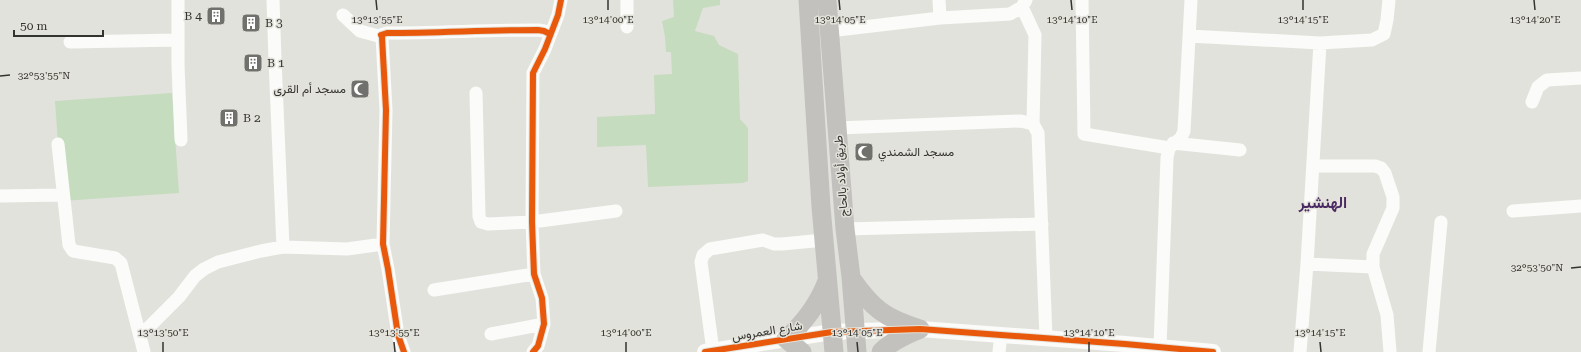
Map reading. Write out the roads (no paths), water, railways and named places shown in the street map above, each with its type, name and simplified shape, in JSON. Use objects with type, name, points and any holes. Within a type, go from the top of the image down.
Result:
[{"type":"main road","name":"طريق أولاد بالحاج","points":[[808,0],[824,240],[834,352]]},
{"type":"main road","name":"طريق أولاد بالحاج","points":[[827,0],[845,229],[851,277],[857,352]]},
{"type":"main road","points":[[851,277],[869,302],[882,313],[892,319],[920,329]]},
{"type":"main road","points":[[802,352],[786,339],[809,315],[822,295],[827,280]]},
{"type":"main road","points":[[881,352],[892,343],[920,329]]},
{"type":"street","points":[[178,0],[181,140]]},
{"type":"street","points":[[274,0],[283,247]]},
{"type":"street","points":[[533,352],[538,346],[544,324],[542,298],[534,274],[532,222],[533,73],[546,49],[558,14],[561,0]]},
{"type":"street","points":[[627,0],[627,27]]},
{"type":"street","points":[[939,0],[940,18]]},
{"type":"street","points":[[1082,0],[1084,134],[1171,146],[1240,150]]},
{"type":"street","points":[[1160,347],[1167,158],[1171,146],[1181,138],[1184,131],[1191,0]]},
{"type":"street","points":[[1189,36],[1320,43],[1372,40],[1384,34],[1389,0]]},
{"type":"street","points":[[829,31],[940,18],[1010,14],[1024,4],[1035,35],[1033,124],[1038,133],[1046,338]]},
{"type":"street","points":[[343,15],[360,32],[382,37]]},
{"type":"street","points":[[404,352],[398,335],[383,244],[386,110],[381,35],[387,33],[441,33],[496,30],[538,30],[550,34]]},
{"type":"street","points":[[70,42],[178,40]]},
{"type":"street","points":[[1300,352],[1307,264],[1320,43]]},
{"type":"street","points":[[1532,102],[1538,87],[1547,80],[1581,78]]},
{"type":"street","points":[[476,93],[481,222],[488,224],[532,222],[616,211]]},
{"type":"street","points":[[837,128],[1021,121],[1033,124]]},
{"type":"street","points":[[58,144],[62,196],[70,248],[73,251],[115,258],[121,263],[144,352]]},
{"type":"street","points":[[1313,166],[1375,166],[1381,168],[1385,173],[1393,197],[1392,208],[1373,254],[1373,267],[1387,315],[1390,352]]},
{"type":"street","points":[[0,196],[62,196]]},
{"type":"street","points":[[1513,211],[1581,206]]},
{"type":"street","points":[[1429,352],[1441,222]]},
{"type":"street","points":[[845,229],[1042,224]]},
{"type":"street","points":[[709,351],[701,262],[702,255],[710,249],[763,240],[774,244],[824,240]]},
{"type":"street","points":[[140,336],[179,296],[195,276],[204,269],[218,262],[283,247],[347,249],[383,244]]},
{"type":"street","points":[[1307,264],[1373,267]]},
{"type":"street","points":[[434,290],[534,274]]},
{"type":"street","points":[[491,334],[544,324]]},
{"type":"street","name":"شارع العمروس","points":[[709,351],[832,332],[920,329],[1001,334],[1213,352]]},
{"type":"street","points":[[999,352],[1001,334]]},
{"type":"place","name":"B 4","points":[[216,16]]},
{"type":"place","name":"B 3","points":[[251,23]]},
{"type":"place","name":"B 1","points":[[253,63]]},
{"type":"place","name":"مسجد أم القرى","points":[[360,89]]},
{"type":"place","name":"B 2","points":[[229,118]]},
{"type":"place","name":"مسجد الشمندي","points":[[864,152]]},
{"type":"district","name":"الهنشير","points":[[1323,202]]}]
